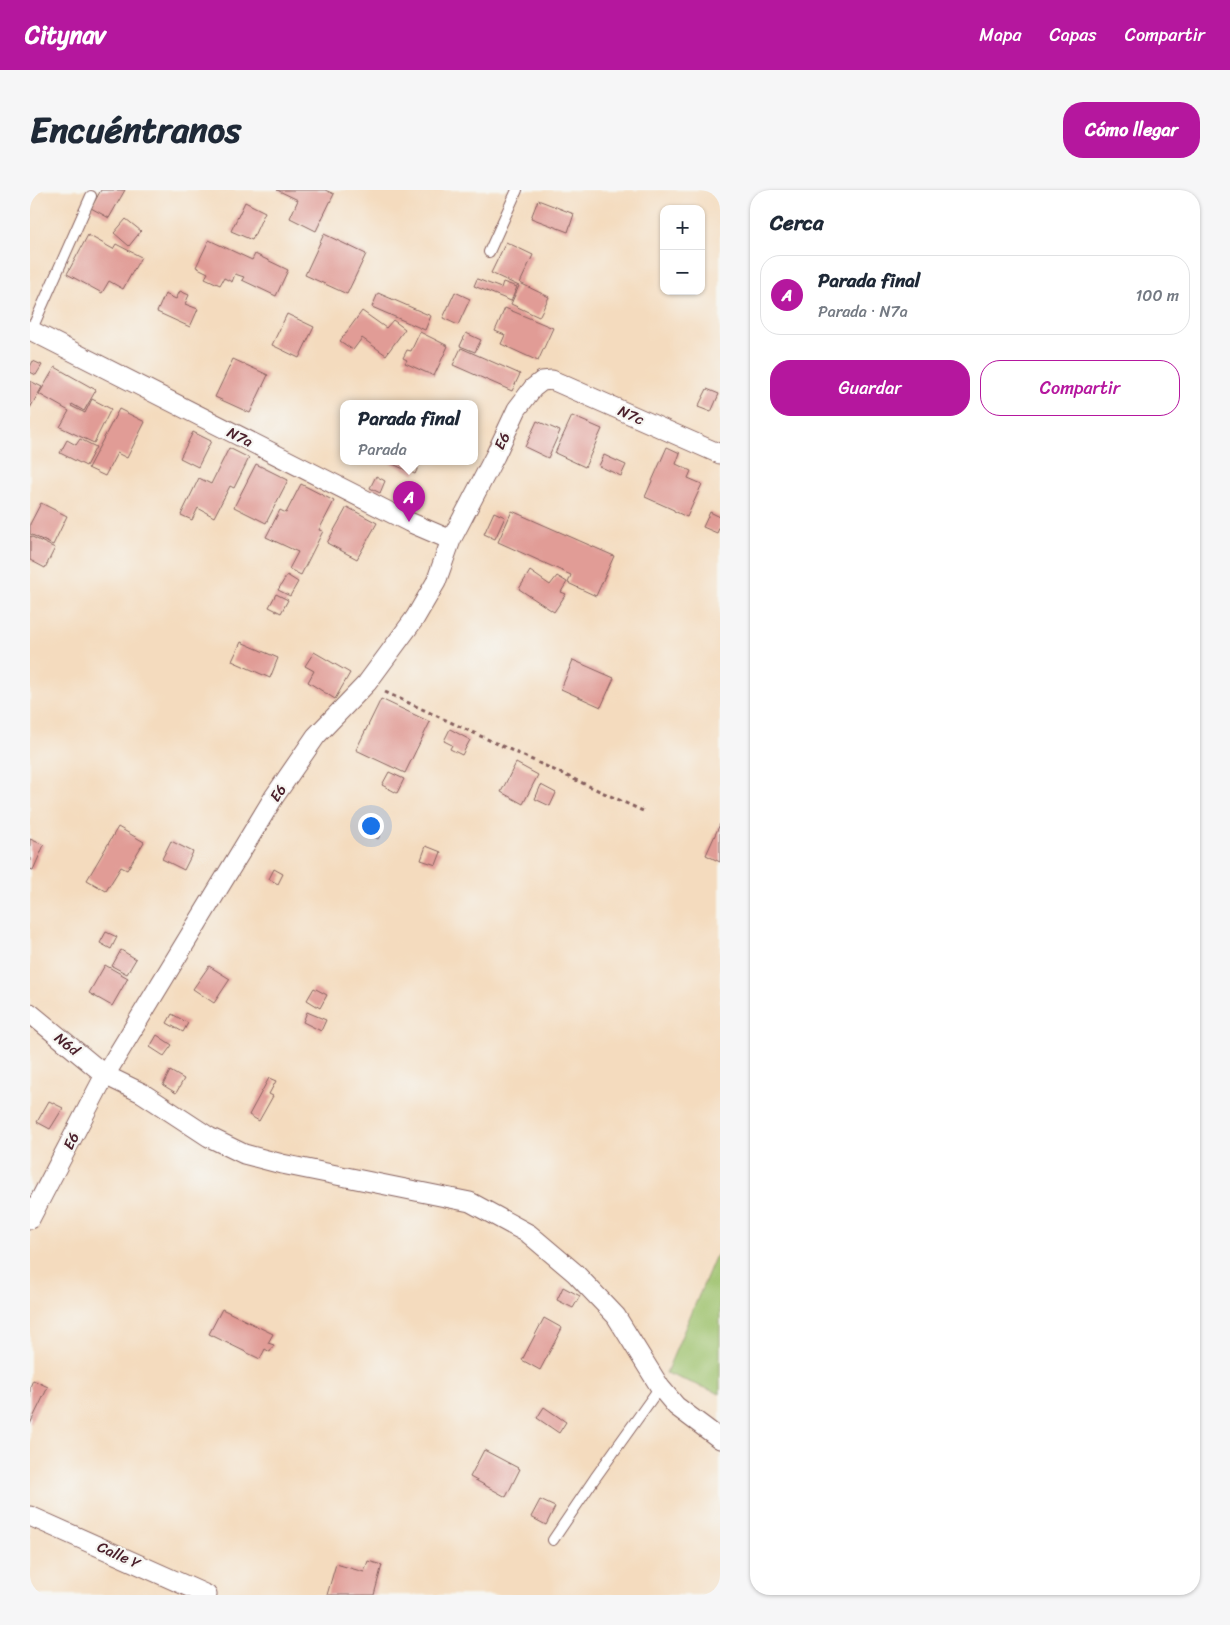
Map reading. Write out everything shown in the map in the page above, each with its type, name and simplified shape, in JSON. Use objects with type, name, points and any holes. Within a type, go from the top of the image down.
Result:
[{"type":"street","name":"N7a","points":[[30,330],[409,522],[451,540]]},
{"type":"street","name":"N7c","points":[[542,381],[552,380],[720,454]]},
{"type":"street","name":"E6","points":[[30,1219],[104,1075],[274,797],[316,736],[367,683],[415,618],[436,582],[451,540],[517,409],[533,388],[542,381]]},
{"type":"street","name":"N6d","points":[[30,1014],[104,1075],[142,1093],[209,1137],[244,1154],[282,1164],[470,1202],[530,1234],[575,1273],[616,1316],[660,1387],[676,1406],[720,1439]]},
{"type":"street","name":"Calle Y","points":[[30,1516],[207,1595]]},
{"type":"lane","points":[[489,252],[517,190]]},
{"type":"lane","points":[[30,330],[91,196]]},
{"type":"lane","points":[[553,1540],[660,1387]]},
{"type":"path","points":[[367,683],[643,811]]},
{"type":"green space","points":[[716,1255],[720,1257],[720,1394],[666,1373]]},
{"type":"building","points":[[101,190],[125,190],[109,218],[91,208]]},
{"type":"building","points":[[277,190],[325,190],[334,194],[316,231],[290,218],[298,200]]},
{"type":"building","points":[[538,200],[574,214],[568,232],[531,218]]},
{"type":"building","points":[[245,202],[265,212],[252,240],[231,231]]},
{"type":"building","points":[[126,219],[141,231],[129,246],[114,233]]},
{"type":"building","points":[[324,234],[366,254],[347,294],[305,275]]},
{"type":"building","points":[[88,235],[113,249],[116,244],[141,257],[123,289],[109,281],[102,293],[67,274]]},
{"type":"building","points":[[209,240],[252,260],[255,254],[288,270],[276,296],[242,280],[244,277],[235,274],[232,282],[224,278],[220,285],[205,278],[208,273],[196,267]]},
{"type":"building","points":[[506,242],[533,255],[520,283],[549,297],[539,317],[511,304],[519,286],[491,273]]},
{"type":"building","points":[[477,279],[501,288],[503,282],[517,287],[511,301],[474,286]]},
{"type":"building","points":[[180,291],[189,295],[185,304],[198,309],[190,327],[157,312],[165,294],[176,299]]},
{"type":"building","points":[[455,292],[470,299],[458,325],[443,318]]},
{"type":"building","points":[[378,293],[431,316],[425,330],[372,307]]},
{"type":"building","points":[[505,308],[553,328],[538,361],[501,344],[505,335],[495,331]]},
{"type":"building","points":[[362,311],[386,328],[393,320],[405,329],[386,355],[362,338],[353,350],[340,341]]},
{"type":"building","points":[[287,314],[314,327],[299,358],[272,345]]},
{"type":"building","points":[[420,332],[448,346],[434,376],[405,363],[407,360],[403,358],[407,350],[411,351]]},
{"type":"building","points":[[466,333],[481,340],[475,352],[460,346]]},
{"type":"building","points":[[461,348],[520,374],[512,391],[453,365]]},
{"type":"building","points":[[233,359],[268,375],[250,413],[215,397]]},
{"type":"building","points":[[33,361],[42,365],[36,375],[30,372]]},
{"type":"building","points":[[55,367],[96,390],[84,411],[72,404],[71,406],[85,413],[92,399],[111,409],[94,443],[60,427],[69,411],[39,394]]},
{"type":"building","points":[[30,381],[42,387],[30,408]]},
{"type":"building","points":[[707,389],[719,394],[711,412],[698,407]]},
{"type":"building","points":[[119,409],[145,422],[127,458],[117,453],[105,476],[88,468]]},
{"type":"building","points":[[572,416],[602,429],[585,467],[555,453]]},
{"type":"building","points":[[537,421],[560,431],[548,458],[525,447]]},
{"type":"building","points":[[193,432],[211,441],[198,467],[180,458]]},
{"type":"building","points":[[80,439],[96,447],[86,466],[60,453],[67,440],[76,445]]},
{"type":"building","points":[[667,447],[680,453],[676,464],[691,471],[688,478],[702,484],[687,517],[645,497]]},
{"type":"building","points":[[229,448],[249,458],[234,488],[230,486],[214,517],[198,508],[192,520],[181,515],[199,478],[211,484]]},
{"type":"building","points":[[604,455],[626,465],[621,476],[599,466]]},
{"type":"building","points":[[256,464],[288,480],[266,523],[234,507]]},
{"type":"building","points":[[395,465],[419,465],[415,474]]},
{"type":"building","points":[[376,476],[385,481],[380,493],[370,488]]},
{"type":"building","points":[[301,484],[334,501],[319,530],[323,531],[301,575],[289,569],[298,552],[266,537],[280,510],[286,513]]},
{"type":"building","points":[[41,503],[67,516],[53,545],[30,534],[30,524]]},
{"type":"building","points":[[347,507],[377,523],[357,559],[327,543]]},
{"type":"building","points":[[512,511],[614,556],[596,596],[568,583],[571,575],[498,542]]},
{"type":"building","points":[[494,512],[505,517],[495,539],[484,534]]},
{"type":"building","points":[[710,512],[720,517],[720,526],[717,533],[703,527]]},
{"type":"building","points":[[30,536],[55,548],[45,568],[30,560]]},
{"type":"building","points":[[530,571],[550,585],[557,576],[567,582],[561,592],[566,594],[554,612],[519,589]]},
{"type":"building","points":[[287,575],[298,582],[290,596],[278,590]]},
{"type":"building","points":[[276,594],[288,600],[281,613],[269,607]]},
{"type":"building","points":[[241,642],[278,658],[270,678],[232,661]]},
{"type":"building","points":[[314,652],[350,673],[335,699],[308,682],[314,671],[305,666]]},
{"type":"building","points":[[573,660],[614,678],[601,707],[561,689]]},
{"type":"building","points":[[381,699],[430,722],[405,773],[356,750]]},
{"type":"building","points":[[450,729],[470,740],[462,755],[450,749],[452,745],[444,741]]},
{"type":"building","points":[[516,763],[538,775],[523,804],[501,792]]},
{"type":"building","points":[[389,772],[404,779],[397,793],[382,785]]},
{"type":"building","points":[[541,785],[556,793],[550,806],[535,799]]},
{"type":"building","points":[[720,824],[720,862],[706,855]]},
{"type":"building","points":[[372,826],[382,832],[378,839],[368,833]]},
{"type":"building","points":[[118,827],[144,842],[127,870],[121,867],[106,891],[87,880]]},
{"type":"building","points":[[30,839],[44,845],[33,870],[30,869]]},
{"type":"building","points":[[171,841],[193,852],[184,870],[162,859]]},
{"type":"building","points":[[426,846],[441,852],[436,865],[421,860]]},
{"type":"building","points":[[274,869],[283,874],[278,884],[269,879]]},
{"type":"building","points":[[106,932],[117,937],[111,949],[100,943]]},
{"type":"building","points":[[121,950],[136,959],[127,974],[112,966]]},
{"type":"building","points":[[105,965],[128,978],[112,1006],[89,993]]},
{"type":"building","points":[[209,966],[230,979],[214,1003],[193,989]]},
{"type":"building","points":[[314,988],[327,995],[320,1008],[307,1000]]},
{"type":"building","points":[[307,1012],[326,1020],[321,1031],[303,1022]]},
{"type":"building","points":[[172,1014],[188,1023],[183,1032],[167,1023]]},
{"type":"building","points":[[157,1035],[172,1045],[164,1056],[150,1047]]},
{"type":"building","points":[[170,1071],[184,1079],[176,1093],[163,1085]]},
{"type":"building","points":[[269,1078],[276,1081],[269,1094],[273,1096],[259,1121],[249,1115]]},
{"type":"building","points":[[49,1101],[63,1108],[50,1129],[37,1122]]},
{"type":"building","points":[[563,1287],[580,1296],[573,1308],[557,1300]]},
{"type":"building","points":[[222,1309],[273,1334],[268,1343],[274,1345],[270,1352],[265,1349],[260,1359],[209,1334]]},
{"type":"building","points":[[544,1318],[562,1328],[540,1370],[522,1360]]},
{"type":"building","points":[[33,1380],[48,1387],[30,1424],[30,1387]]},
{"type":"building","points":[[544,1407],[566,1422],[559,1433],[537,1418]]},
{"type":"building","points":[[484,1450],[520,1469],[506,1497],[470,1477]]},
{"type":"building","points":[[540,1500],[555,1507],[546,1525],[531,1517]]},
{"type":"building","points":[[368,1561],[382,1565],[374,1595],[327,1595],[336,1564],[364,1572]]},
{"type":"place","name":"Parada final","points":[[409,522]]}]
